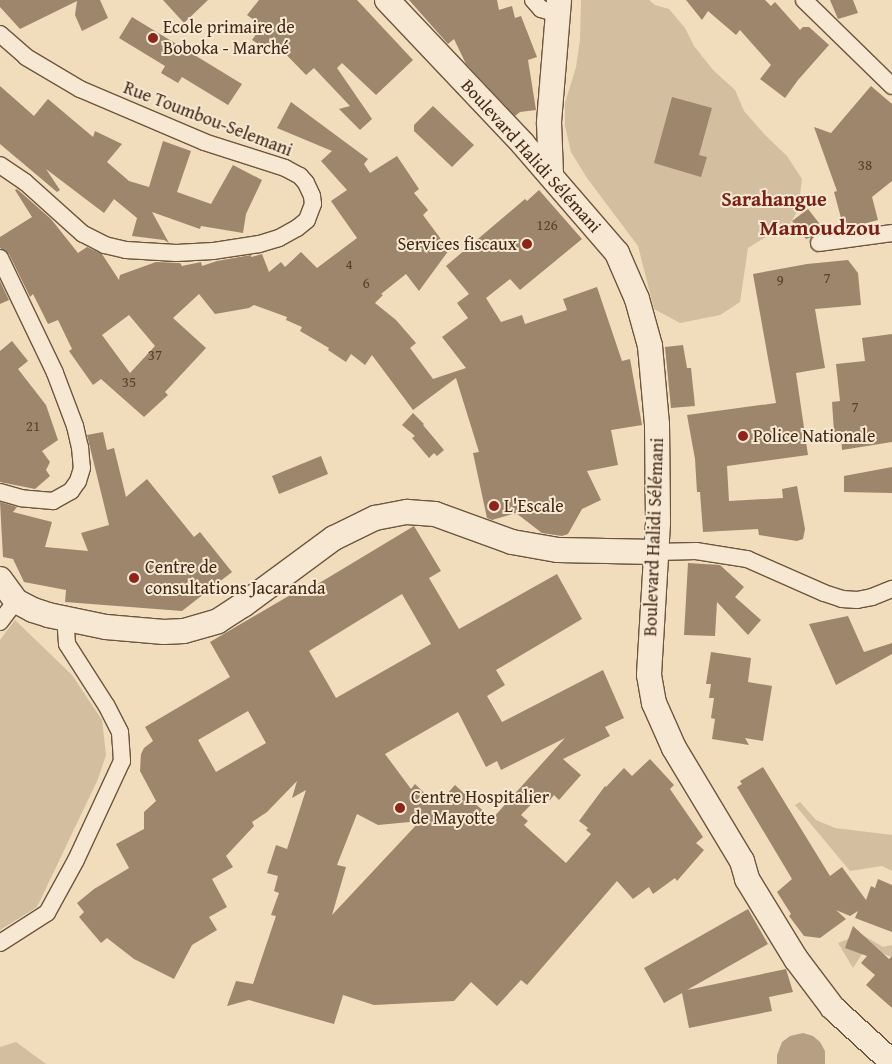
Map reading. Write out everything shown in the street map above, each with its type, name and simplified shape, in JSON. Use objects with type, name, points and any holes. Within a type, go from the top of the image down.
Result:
[{"type":"street","name":"Boulevard Halidi Sélémani","points":[[387,0],[551,174],[617,253],[637,299],[650,346],[657,424],[656,552],[648,675],[654,703],[665,732],[742,861],[746,879],[818,992],[852,1028],[892,1062]]},
{"type":"street","points":[[533,0],[542,9],[559,7],[549,122],[551,174]]},
{"type":"street","points":[[804,0],[892,86]]},
{"type":"street","name":"Rue Toumbou-Selemani","points":[[0,34],[26,57],[80,89],[204,142],[285,168],[300,176],[306,183],[312,196],[313,204],[307,220],[297,228],[279,238],[259,244],[235,249],[194,252],[126,250],[105,245],[83,234],[25,182],[0,165]]},
{"type":"street","points":[[523,144],[549,122]]},
{"type":"street","points":[[819,243],[892,233]]},
{"type":"street","points":[[0,258],[55,373],[75,426],[82,468],[78,481],[71,491],[53,501],[21,498],[0,492]]},
{"type":"street","points":[[0,579],[16,601],[33,610],[64,618],[142,631],[184,631],[218,621],[243,606],[334,538],[376,518],[407,512],[435,514],[512,542],[558,550],[696,551],[746,559],[842,599],[857,600],[872,597],[892,589]]},
{"type":"street","points":[[0,622],[16,601]]},
{"type":"street","points":[[0,943],[47,913],[76,860],[122,761],[120,732],[106,705],[67,644],[64,618]]},
{"type":"shaded area","points":[[581,0],[649,0],[655,5],[669,9],[685,28],[694,46],[713,70],[735,90],[744,111],[787,156],[802,179],[798,210],[787,229],[764,238],[748,248],[740,302],[720,315],[680,323],[654,309],[638,246],[587,178],[571,152],[565,126],[565,103],[576,67],[580,40]]},
{"type":"shaded area","points":[[15,620],[72,675],[102,720],[106,755],[98,779],[37,907],[0,930],[0,640]]},
{"type":"shaded area","points":[[800,802],[816,820],[835,828],[892,835],[892,871],[882,866],[850,871],[795,805]]},
{"type":"shaded area","points":[[861,934],[883,947],[892,945],[892,957],[866,948],[853,968],[838,943]]},
{"type":"shaded area","points":[[803,1033],[813,1036],[820,1042],[825,1051],[825,1064],[777,1064],[777,1055],[782,1042],[790,1036]]},
{"type":"shaded area","points":[[16,1042],[46,1064],[0,1064],[0,1047]]},
{"type":"building","points":[[0,0],[100,0],[108,18],[82,31],[75,15],[77,1],[20,29],[0,7]]},
{"type":"building","points":[[163,0],[208,0],[184,23]]},
{"type":"building","points":[[259,0],[357,0],[413,60],[376,95],[342,63],[337,68],[372,119],[360,130],[339,109],[350,106],[314,68],[306,75],[272,40],[266,49],[252,40],[262,26],[247,15]]},
{"type":"building","points":[[409,0],[497,0],[499,10],[512,6],[515,18],[521,16],[537,57],[528,60],[536,110],[520,112],[515,116],[466,64],[454,39],[448,44]]},
{"type":"building","points":[[686,0],[765,0],[771,6],[775,2],[800,30],[803,27],[809,27],[829,45],[785,98],[760,79],[771,65],[740,30],[736,35],[708,11],[702,20]]},
{"type":"building","points":[[830,0],[853,0],[858,13],[838,19]]},
{"type":"building","points":[[132,17],[242,84],[228,105],[182,77],[178,83],[161,73],[165,66],[119,38]]},
{"type":"building","points":[[0,86],[34,116],[48,99],[93,137],[95,131],[122,144],[107,162],[129,181],[149,187],[163,141],[191,151],[177,192],[211,204],[233,165],[262,180],[246,214],[243,233],[201,226],[200,229],[152,212],[169,243],[164,240],[132,236],[137,218],[114,199],[104,213],[46,169],[60,190],[57,192],[0,144]]},
{"type":"building","points":[[871,86],[892,104],[892,181],[872,197],[878,220],[844,229],[834,192],[837,191],[814,127],[831,133]]},
{"type":"building","points":[[672,97],[712,108],[699,155],[707,157],[701,177],[654,163]]},
{"type":"building","points":[[291,102],[368,159],[364,164],[370,173],[397,156],[419,189],[414,193],[428,210],[423,215],[449,250],[419,291],[406,274],[381,294],[383,295],[375,303],[396,320],[416,343],[410,348],[433,379],[466,368],[442,337],[468,318],[457,303],[469,294],[446,266],[525,199],[527,201],[539,190],[582,239],[520,290],[510,279],[486,298],[501,322],[522,315],[525,324],[567,310],[563,299],[597,287],[622,361],[630,359],[642,425],[611,430],[618,465],[587,471],[601,500],[582,509],[568,534],[562,536],[542,533],[516,513],[492,520],[487,518],[473,453],[479,452],[456,378],[413,410],[372,355],[365,365],[351,354],[346,362],[328,350],[329,348],[300,331],[302,327],[286,320],[287,317],[254,305],[249,308],[215,314],[199,294],[173,318],[206,348],[165,392],[168,395],[144,417],[101,379],[93,385],[69,351],[72,349],[58,320],[48,324],[33,294],[30,297],[9,254],[0,248],[0,237],[32,217],[15,190],[17,189],[51,219],[78,253],[87,247],[102,254],[119,280],[120,275],[156,262],[180,263],[182,266],[201,262],[202,266],[217,261],[262,254],[269,272],[281,262],[285,267],[301,252],[317,268],[357,238],[331,201],[347,190],[321,161],[332,151],[277,128]],"holes":[[[129,315],[155,346],[130,373],[102,335]]]},
{"type":"building","points":[[433,106],[474,145],[452,167],[414,131],[414,125]]},
{"type":"building","points":[[808,209],[826,232],[806,239],[792,221]]},
{"type":"building","points":[[848,260],[858,273],[861,305],[815,309],[825,368],[796,373],[808,455],[727,466],[729,501],[783,498],[782,489],[797,486],[805,529],[803,539],[797,541],[759,535],[758,529],[703,532],[700,492],[697,492],[695,459],[687,415],[776,403],[753,274],[807,264]]},
{"type":"building","points":[[0,281],[9,300],[0,304]]},
{"type":"building","points":[[892,334],[892,442],[842,450],[841,432],[834,432],[832,402],[840,401],[836,364],[865,361],[862,338]]},
{"type":"building","points":[[12,341],[28,361],[18,369],[46,405],[58,440],[42,451],[50,462],[46,470],[50,476],[35,489],[0,482],[0,351]]},
{"type":"building","points":[[683,345],[687,368],[691,368],[695,406],[671,408],[665,347]]},
{"type":"building","points":[[413,413],[444,450],[437,456],[434,453],[429,458],[412,438],[415,436],[402,425]]},
{"type":"building","points":[[103,432],[107,450],[114,448],[126,497],[147,479],[194,537],[200,532],[232,572],[182,611],[65,602],[66,590],[24,582],[13,559],[3,557],[0,502],[17,507],[13,512],[52,522],[45,547],[88,551],[81,533],[109,525],[87,435]]},
{"type":"building","points":[[321,456],[328,474],[279,494],[272,476]]},
{"type":"building","points":[[892,467],[892,493],[844,492],[844,476]]},
{"type":"building","points":[[414,526],[441,571],[429,578],[459,629],[557,574],[582,619],[496,670],[505,685],[487,696],[502,722],[603,670],[624,718],[605,727],[610,736],[563,759],[581,775],[559,800],[554,795],[550,800],[542,793],[521,815],[528,821],[524,825],[566,863],[591,834],[586,830],[588,828],[579,821],[605,786],[624,768],[632,776],[650,759],[674,785],[670,789],[703,837],[696,843],[704,850],[677,881],[675,878],[653,894],[649,887],[633,899],[617,881],[527,985],[521,980],[497,1006],[471,982],[454,1001],[374,1005],[343,995],[334,1024],[249,1000],[227,1006],[236,981],[253,984],[276,916],[271,915],[279,893],[274,891],[278,876],[267,873],[276,845],[287,849],[306,790],[292,798],[297,781],[267,812],[252,822],[254,826],[226,856],[233,867],[212,879],[227,907],[209,917],[217,930],[192,945],[174,979],[134,959],[107,938],[101,943],[79,917],[84,912],[77,903],[94,889],[129,868],[116,844],[144,829],[144,812],[156,801],[140,771],[141,754],[144,748],[153,741],[145,727],[230,677],[210,642],[304,587],[306,591]],"holes":[[[402,594],[431,644],[336,698],[309,651]],[[248,711],[266,743],[216,772],[198,740]],[[458,712],[486,767],[497,761],[501,770],[565,738],[492,819],[455,785],[437,805],[415,784],[411,789],[385,754]],[[357,814],[378,825],[420,821],[332,915],[346,867],[337,865]]]},
{"type":"building","points":[[688,563],[720,565],[744,587],[735,597],[761,620],[748,635],[717,602],[715,636],[684,635]]},
{"type":"building","points":[[848,616],[864,652],[892,643],[892,654],[836,685],[809,624]]},
{"type":"building","points":[[711,652],[751,658],[748,682],[772,686],[763,741],[745,738],[749,745],[712,739],[715,719],[711,718],[714,698],[709,698],[711,684],[706,684]]},
{"type":"building","points":[[763,767],[830,876],[842,867],[866,900],[871,886],[875,888],[878,879],[892,885],[892,932],[855,918],[858,911],[850,916],[836,910],[846,919],[820,938],[804,936],[789,916],[791,914],[777,892],[792,879],[737,787],[742,784],[740,781]]},
{"type":"building","points":[[748,909],[768,944],[687,990],[786,969],[793,992],[769,997],[772,1011],[689,1028],[682,993],[664,1003],[644,968]]},
{"type":"building","points":[[853,926],[889,959],[892,956],[892,1008],[866,985],[875,975],[861,963],[867,956],[845,948]]},
{"type":"place","name":"Ecole primaire de Boboka - Marché","points":[[153,38]]},
{"type":"place","name":"Services fiscaux","points":[[527,244]]},
{"type":"place","name":"Police Nationale","points":[[743,436]]},
{"type":"place","name":"L'Escale","points":[[494,506]]},
{"type":"place","name":"Centre de consultations Jacaranda","points":[[134,578]]},
{"type":"place","name":"Centre Hospitalier de Mayotte","points":[[400,808]]},
{"type":"district","name":"Sarahangue","points":[[774,198]]},
{"type":"district","name":"Mamoudzou","points":[[820,228]]}]
